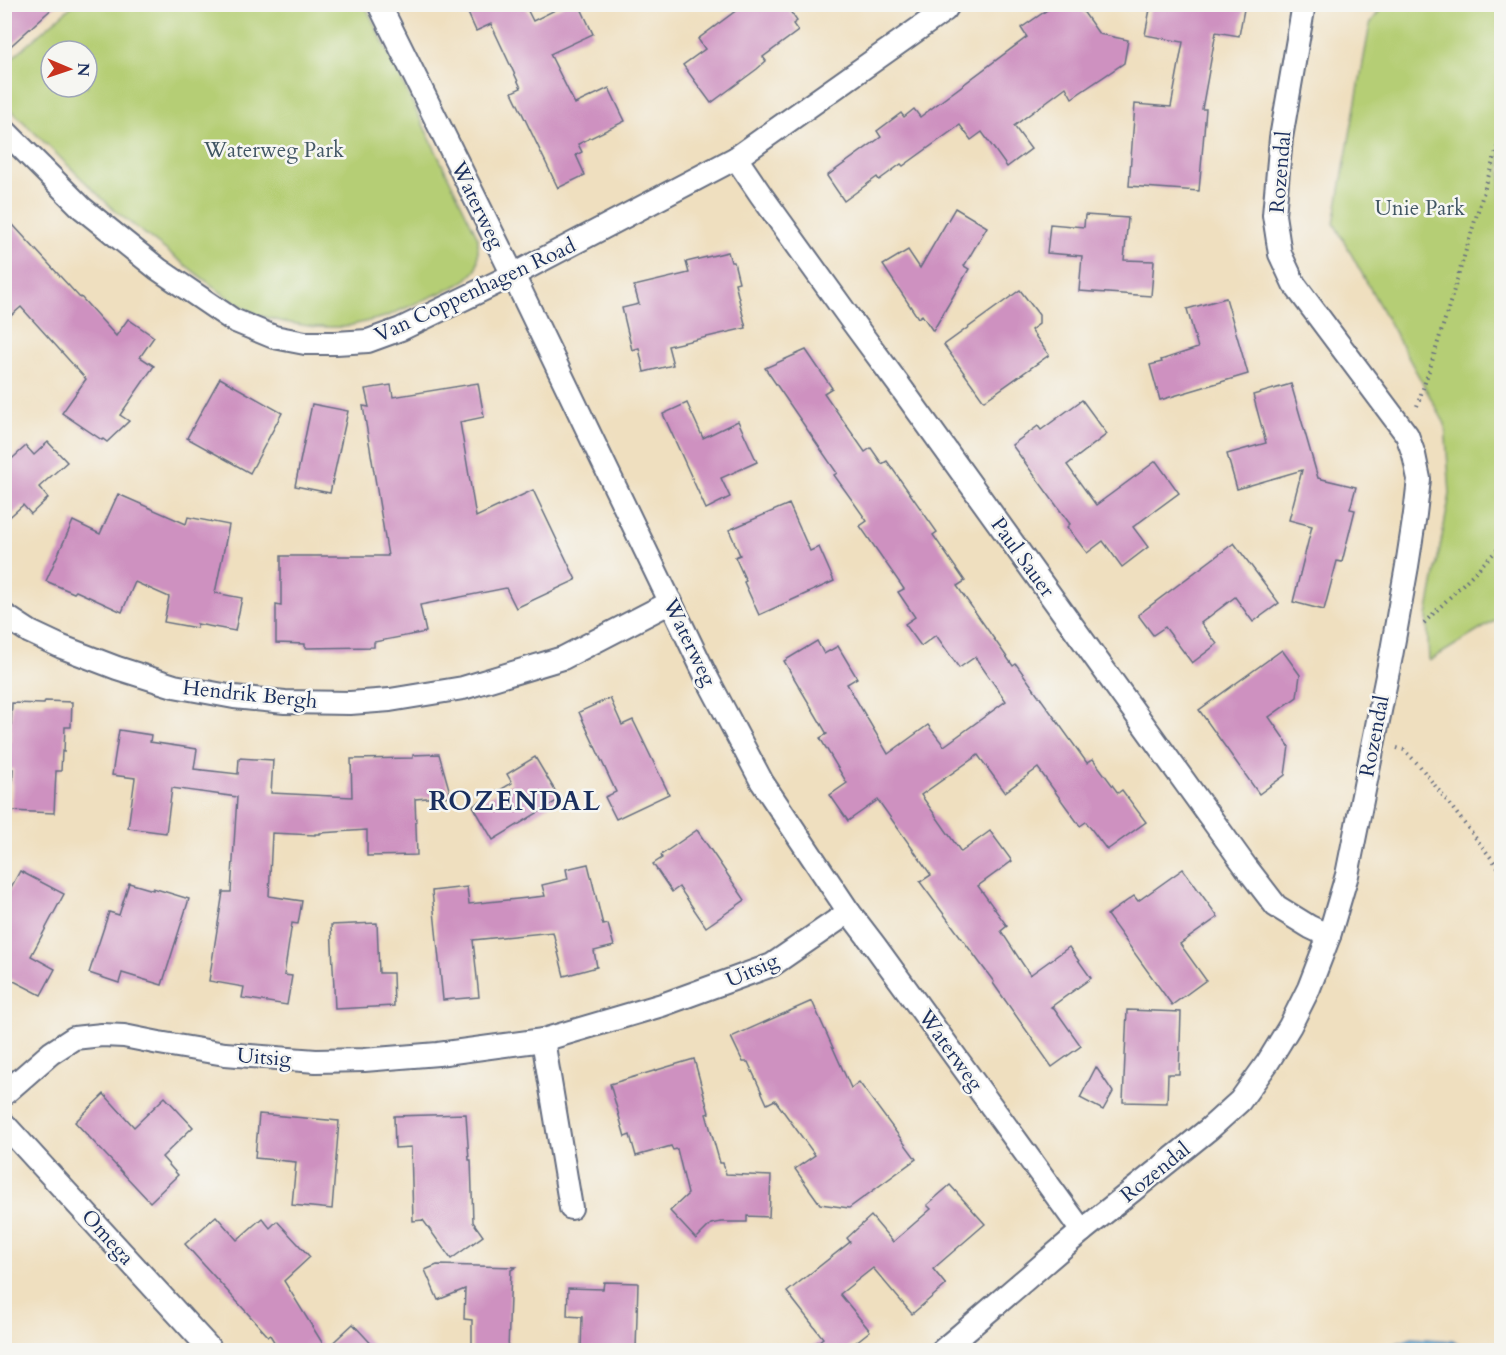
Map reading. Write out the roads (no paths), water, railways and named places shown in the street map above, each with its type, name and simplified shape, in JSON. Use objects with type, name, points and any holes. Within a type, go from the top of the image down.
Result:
[{"type":"street","name":"Waterweg","points":[[379,4],[513,275],[707,678],[762,782],[849,912],[1082,1231]]},
{"type":"street","name":"Van Coppenhagen Road","points":[[4,130],[82,208],[158,269],[233,320],[274,337],[305,344],[368,341],[401,329],[513,275],[736,158],[945,10],[949,4]]},
{"type":"street","name":"Rozendal","points":[[943,1350],[1082,1231],[1209,1129],[1239,1101],[1268,1062],[1309,988],[1329,936],[1347,875],[1393,645],[1414,524],[1419,479],[1407,435],[1294,284],[1280,254],[1274,215],[1281,138],[1304,4]]},
{"type":"street","name":"Paul Sauer","points":[[736,158],[1184,783],[1276,906],[1329,936]]},
{"type":"street","name":"Hendrik Bergh","points":[[4,615],[30,632],[62,647],[174,686],[234,697],[285,702],[350,703],[390,700],[463,688],[563,658],[671,602]]},
{"type":"street","name":"Uitsig","points":[[4,1094],[51,1053],[74,1038],[102,1035],[124,1036],[225,1054],[316,1061],[438,1054],[543,1040],[662,1005],[772,964],[849,912]]},
{"type":"street","points":[[543,1040],[572,1208]]},
{"type":"street","name":"Omega","points":[[4,1124],[211,1350]]},
{"type":"water","points":[[1412,1338],[1453,1341],[1466,1350],[1377,1350]]},
{"type":"district","name":"ROZENDAL","points":[[515,801]]},
{"type":"park label","name":"Waterweg Park","points":[[274,150]]},
{"type":"park label","name":"Unie Park","points":[[1420,208]]}]
